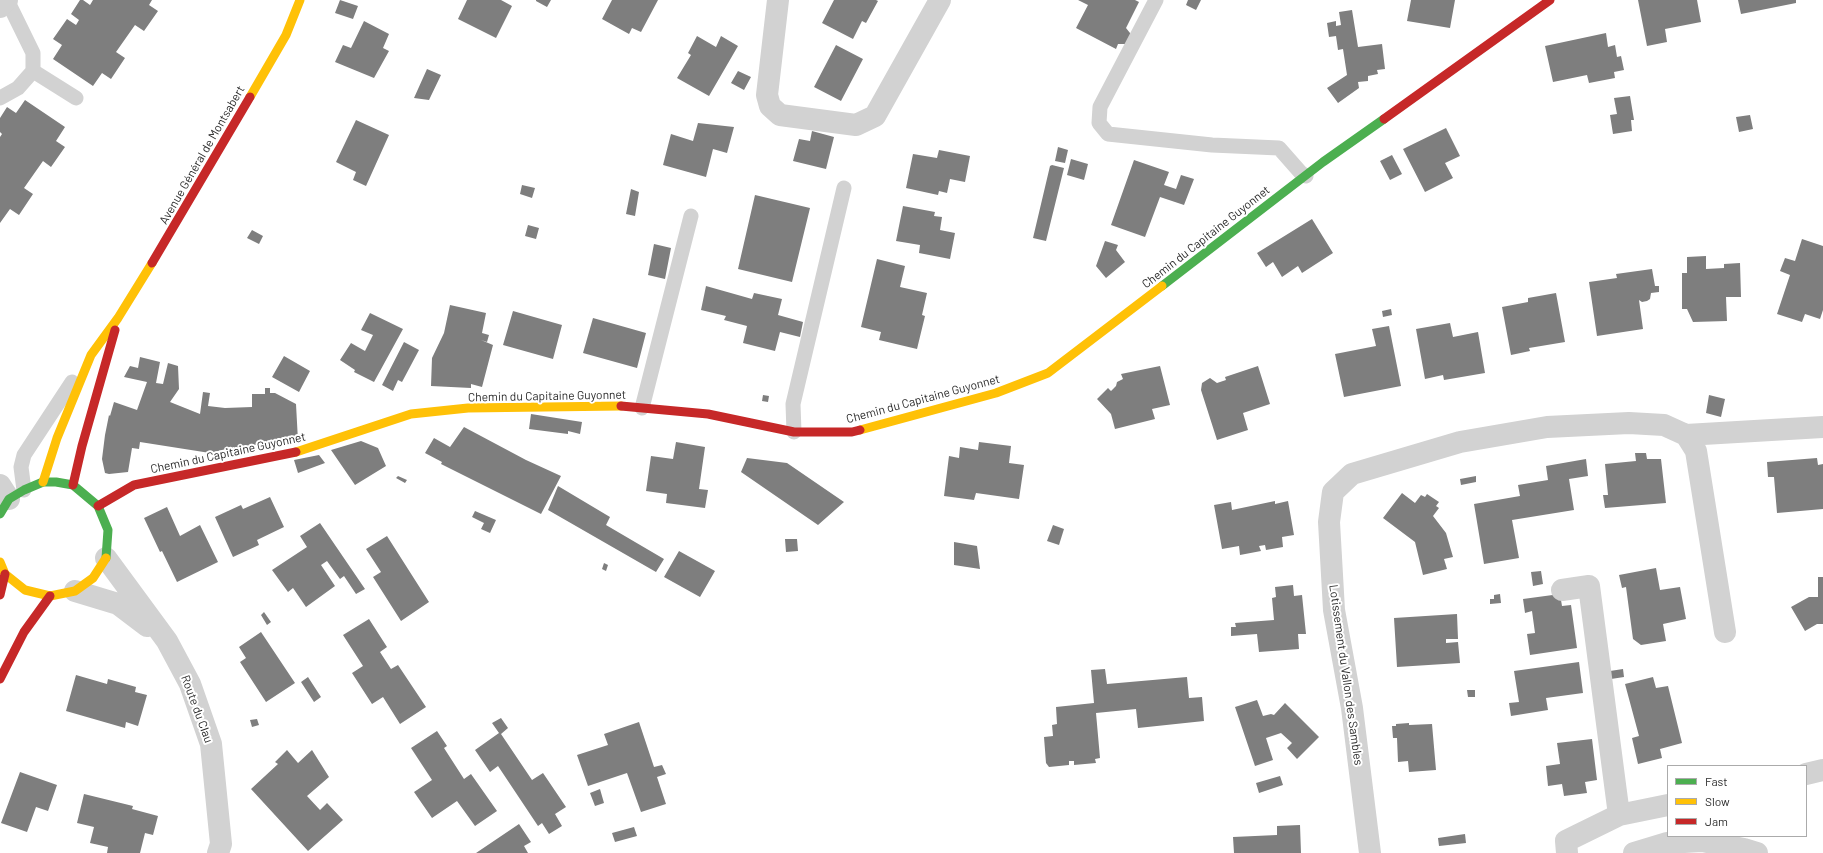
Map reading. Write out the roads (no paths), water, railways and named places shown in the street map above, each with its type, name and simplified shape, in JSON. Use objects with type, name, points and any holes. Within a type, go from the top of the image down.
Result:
[{"type":"street","points":[[0,7],[7,0]]},
{"type":"street","name":"Avenue Général de Montsabert","points":[[43,482],[57,438],[91,355],[118,318],[186,208],[286,35],[300,0]]},
{"type":"street","points":[[778,0],[767,95],[770,106],[780,114],[856,125],[876,116],[940,0]]},
{"type":"street","name":"Chemin du Capitaine Guyonnet","points":[[98,506],[134,485],[294,453],[411,414],[468,408],[611,405],[708,414],[794,432],[852,432],[996,393],[1048,373],[1306,176],[1454,71],[1550,0]]},
{"type":"street","name":"Avenue Général de Montsabert","points":[[73,485],[82,446],[118,318]]},
{"type":"street","name":"Lotissement du Vallon des Sambles","points":[[1370,853],[1352,708],[1334,610],[1329,522],[1333,492],[1352,474],[1460,442],[1547,427],[1629,423],[1664,425],[1686,435]]},
{"type":"street","points":[[1725,632],[1696,452],[1686,435],[1823,427]]},
{"type":"street","points":[[0,562],[5,574],[25,590],[50,596],[75,591],[94,578],[106,558],[108,530],[98,506],[73,485],[56,482],[43,482],[8,497]]},
{"type":"street","name":"Route du Clau","points":[[106,558],[167,641],[190,684],[211,744],[222,844],[218,853]]},
{"type":"street","points":[[0,595],[5,574]]},
{"type":"street","points":[[1562,590],[1589,586],[1619,815]]},
{"type":"street","name":"Route du Clau","points":[[75,591],[118,604],[167,641]]},
{"type":"street","points":[[0,679],[24,632],[50,596]]},
{"type":"street","points":[[1807,774],[1823,770]]},
{"type":"street","points":[[1566,853],[1566,841],[1619,815],[1667,804]]},
{"type":"street","points":[[1634,853],[1667,843],[1702,841],[1757,853]]},
{"type":"lane","points":[[0,98],[18,88],[33,71],[33,53],[7,0]]},
{"type":"lane","points":[[1156,0],[1100,107],[1098,123],[1108,134],[1212,145],[1279,148],[1301,173],[1306,176]]},
{"type":"lane","points":[[33,71],[76,98]]},
{"type":"lane","points":[[794,432],[793,404],[844,188]]},
{"type":"lane","points":[[642,408],[691,216]]},
{"type":"lane","points":[[8,497],[21,467],[24,455],[91,355]]}]
